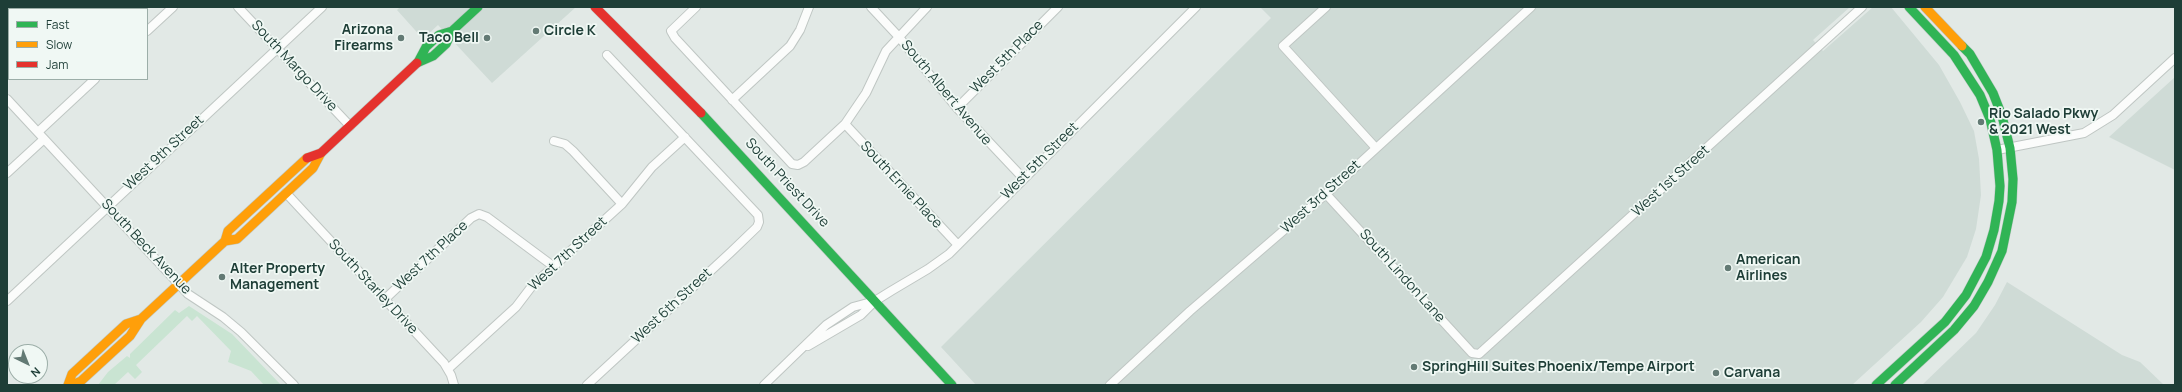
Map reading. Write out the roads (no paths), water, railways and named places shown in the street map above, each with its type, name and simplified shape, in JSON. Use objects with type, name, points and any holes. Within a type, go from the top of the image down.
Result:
[{"type":"main road","points":[[225,241],[237,239],[313,168],[321,153],[418,62],[433,56],[446,44],[452,31],[478,7]]},
{"type":"main road","name":"South Priest Drive","points":[[595,7],[722,134],[948,384]]},
{"type":"main road","points":[[1876,385],[1945,322],[1960,303],[1975,281],[1990,246],[1998,212],[2000,186],[1997,150],[1988,114],[1973,82],[1954,55],[1909,7]]},
{"type":"main road","points":[[1895,385],[1954,330],[1974,306],[1988,282],[2002,251],[2010,219],[2013,179],[2010,148],[2002,116],[1984,76],[1961,44],[1925,7]]},
{"type":"main road","points":[[72,385],[81,382],[130,336],[141,319],[225,241],[228,231],[305,159],[321,153]]},
{"type":"main road","points":[[68,385],[72,374],[126,324],[141,319]]},
{"type":"street","points":[[148,30],[173,7]]},
{"type":"street","name":"South Margo Drive","points":[[238,7],[350,126]]},
{"type":"street","name":"West 9th Street","points":[[7,301],[322,7]]},
{"type":"street","name":"South Priest Drive","points":[[696,7],[671,31],[675,38],[792,164],[798,165],[804,162],[845,124]]},
{"type":"street","points":[[732,100],[790,46],[800,30],[809,7]]},
{"type":"street","name":"South Albert Avenue","points":[[871,7],[898,36],[957,108],[1023,178]]},
{"type":"street","points":[[845,124],[866,93],[886,51],[898,36],[927,7]]},
{"type":"street","name":"West 5th Place","points":[[957,108],[1058,7]]},
{"type":"street","name":"West 5th Street","points":[[764,385],[803,349],[861,315],[874,301],[928,269],[958,245],[1023,178],[1196,7]]},
{"type":"street","points":[[1326,7],[1284,46],[1375,147]]},
{"type":"street","name":"West 3rd Street","points":[[1110,385],[1190,311],[1326,194],[1375,147],[1531,7]]},
{"type":"street","name":"West 1st Street","points":[[1479,354],[1862,7]]},
{"type":"street","points":[[607,55],[685,136]]},
{"type":"street","points":[[1997,150],[2071,136],[2084,132],[2100,124],[2113,115],[2175,58]]},
{"type":"street","points":[[38,132],[94,80]]},
{"type":"street","name":"South Beck Avenue","points":[[7,99],[188,294],[223,317],[241,332],[294,385]]},
{"type":"street","name":"South Ernie Place","points":[[845,124],[958,245]]},
{"type":"street","name":"West 7th Street","points":[[448,369],[516,307],[528,290],[553,266],[622,204],[652,167],[685,136]]},
{"type":"street","name":"West 6th Street","points":[[587,385],[757,227],[759,222],[758,215],[685,136]]},
{"type":"street","points":[[7,173],[44,139]]},
{"type":"street","points":[[554,142],[565,144],[573,151],[622,204]]},
{"type":"street","name":"South Starley Drive","points":[[286,193],[448,369],[454,385]]},
{"type":"street","name":"South Lindon Lane","points":[[1326,194],[1472,353],[1479,354]]},
{"type":"street","name":"West 7th Place","points":[[385,299],[472,218],[479,214],[487,217],[553,266]]},
{"type":"place","name":"Circle K","points":[[536,31]]},
{"type":"place","name":"Arizona Firearms","points":[[401,38]]},
{"type":"place","name":"Taco Bell","points":[[487,38]]},
{"type":"place","name":"Rio Salado Pkwy & 2021 West","points":[[1981,122]]},
{"type":"place","name":"American Airlines","points":[[1728,268]]},
{"type":"place","name":"Alter Property Management","points":[[222,277]]},
{"type":"place","name":"SpringHill Suites Phoenix/Tempe Airport","points":[[1414,367]]},
{"type":"place","name":"Carvana","points":[[1716,373]]}]
